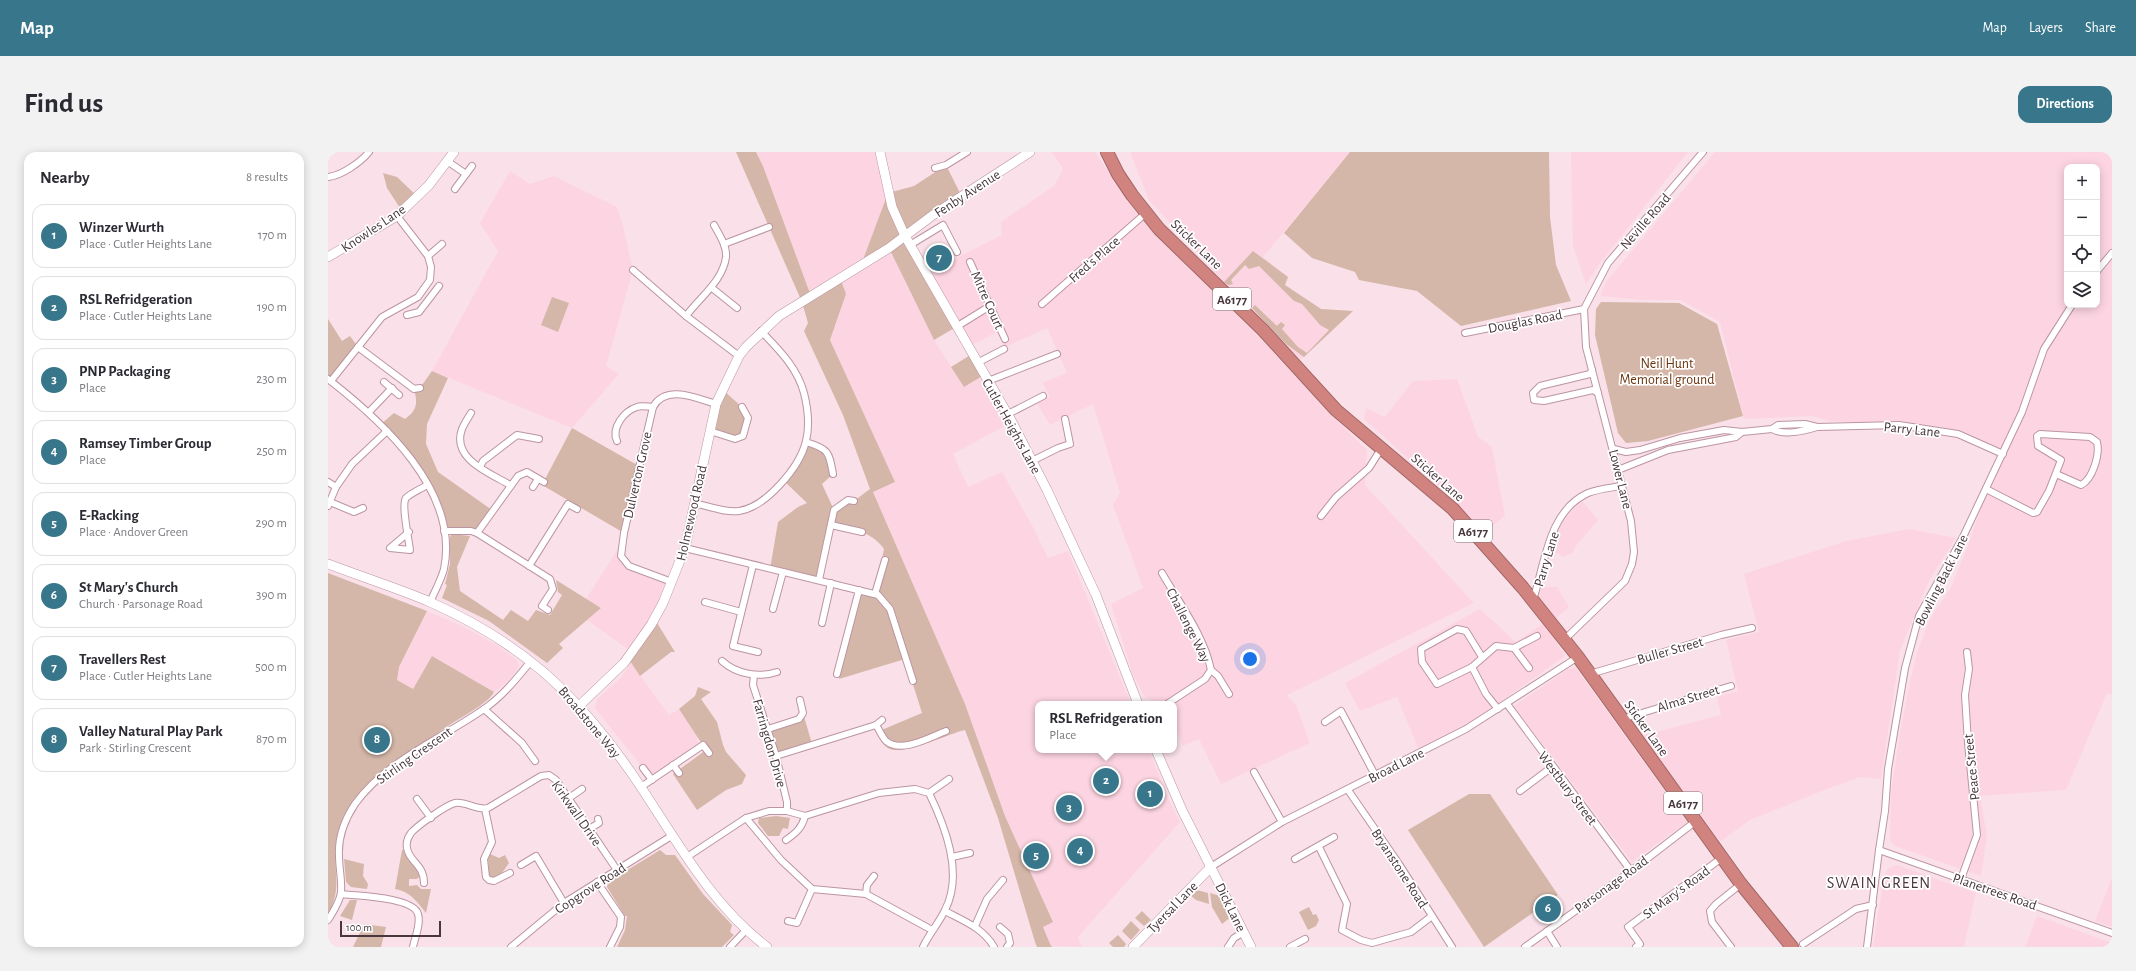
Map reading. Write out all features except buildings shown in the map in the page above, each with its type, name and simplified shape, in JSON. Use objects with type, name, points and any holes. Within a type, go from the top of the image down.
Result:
[{"type":"highway","name":"Sticker Lane","points":[[1107,152],[1118,174],[1146,213],[1263,330],[1336,410],[1453,509],[1533,600],[1563,641],[1578,657],[1622,718],[1634,738],[1696,820],[1741,884],[1798,946]]},
{"type":"street","points":[[328,176],[334,176],[364,158],[369,152]]},
{"type":"street","name":"Knowles Lane","points":[[328,257],[397,216],[429,185],[454,152]]},
{"type":"street","name":"Cutler Heights Lane","points":[[880,152],[890,200],[905,236],[956,327],[1008,414],[1074,544],[1096,595],[1137,701]]},
{"type":"street","points":[[935,168],[946,165],[967,152]]},
{"type":"street","name":"Fenby Avenue","points":[[905,236],[933,215],[1030,152]]},
{"type":"street","name":"Neville Road","points":[[1591,294],[1608,263],[1703,152]]},
{"type":"street","points":[[447,162],[466,174]]},
{"type":"street","points":[[455,189],[472,166]]},
{"type":"street","name":"Fred's Place","points":[[1042,304],[1146,213]]},
{"type":"street","points":[[397,216],[428,256],[431,267],[430,280],[418,297],[382,317],[330,380],[369,412],[408,453],[437,505],[444,531],[446,549],[444,567],[430,602]]},
{"type":"street","points":[[686,316],[696,302],[712,288],[726,257],[724,244],[714,225]]},
{"type":"street","points":[[910,245],[942,225],[957,252]]},
{"type":"street","points":[[724,244],[768,228]]},
{"type":"street","name":"Holmewood Road","points":[[579,706],[624,663],[663,603],[685,548],[716,404],[739,356],[761,332],[788,311],[889,248],[905,236]]},
{"type":"street","points":[[428,256],[442,244]]},
{"type":"street","points":[[2100,267],[2112,253]]},
{"type":"street","name":"Mitre Court","points":[[970,262],[1005,339]]},
{"type":"street","points":[[633,270],[686,316],[739,356]]},
{"type":"street","points":[[407,315],[419,312],[439,286]]},
{"type":"street","points":[[712,288],[737,308]]},
{"type":"street","name":"Lower Lane","points":[[1563,641],[1592,612],[1614,593],[1629,573],[1634,552],[1632,531],[1614,449],[1586,347],[1584,309],[1591,294]]},
{"type":"street","points":[[418,297],[426,303]]},
{"type":"street","points":[[956,327],[990,306]]},
{"type":"street","name":"Bowling Back Lane","points":[[1867,947],[1885,811],[1888,769],[1905,668],[1919,616],[1963,537],[1986,489],[2022,412],[2044,349],[2070,308]]},
{"type":"street","name":"Douglas Road","points":[[1465,332],[1584,309]]},
{"type":"street","points":[[694,503],[725,511],[740,511],[762,501],[784,481],[795,466],[806,442],[809,418],[804,392],[790,363],[761,332]]},
{"type":"street","points":[[358,347],[414,389],[420,388]]},
{"type":"street","points":[[977,363],[1004,350]]},
{"type":"street","points":[[988,381],[1057,354]]},
{"type":"street","points":[[1592,370],[1590,374],[1540,386],[1533,393],[1534,400],[1544,401],[1592,390],[1598,393]]},
{"type":"street","points":[[384,382],[399,394]]},
{"type":"street","points":[[369,412],[392,388]]},
{"type":"street","points":[[617,441],[614,435],[615,428],[628,412],[638,406],[653,407],[657,399],[667,394],[681,395],[716,404]]},
{"type":"street","points":[[1008,414],[1043,396]]},
{"type":"street","name":"Dulverton Grove","points":[[653,407],[624,533],[621,556],[630,566],[672,582]]},
{"type":"street","points":[[710,431],[735,439],[743,436],[748,418],[742,407]]},
{"type":"street","points":[[471,413],[461,430],[460,446],[465,457],[510,485]]},
{"type":"street","points":[[1032,461],[1058,448],[1070,444],[1065,419]]},
{"type":"street","name":"Parry Lane","points":[[1614,449],[1626,452],[1700,434],[1724,430],[1742,432],[1772,429],[1778,425],[1805,424],[1816,427],[1899,425],[1958,434],[2002,454]]},
{"type":"street","points":[[363,508],[354,512],[329,504],[336,487],[352,464],[387,431]]},
{"type":"street","name":"Parry Lane","points":[[1618,470],[1668,450],[1736,437],[1742,432]]},
{"type":"street","points":[[1986,489],[2033,513],[2036,512],[2047,495],[2061,460],[2038,446],[2037,438],[2040,434],[2090,437],[2097,442],[2094,468],[2084,484],[2082,485],[2056,474]]},
{"type":"street","points":[[480,467],[483,461],[517,435],[540,439]]},
{"type":"street","points":[[806,442],[822,447],[829,454],[834,474]]},
{"type":"street","points":[[1321,516],[1336,497],[1369,468],[1382,449]]},
{"type":"street","points":[[477,533],[510,485],[518,476],[527,472],[541,480],[533,486]]},
{"type":"street","points":[[328,482],[336,487]]},
{"type":"street","points":[[408,532],[403,504],[406,498],[427,485]]},
{"type":"street","name":"Parry Lane","points":[[1533,600],[1557,522],[1582,496],[1602,489],[1621,486]]},
{"type":"street","points":[[819,580],[834,510],[848,500],[854,501]]},
{"type":"street","points":[[529,566],[568,504],[577,509]]},
{"type":"street","points":[[831,525],[862,532]]},
{"type":"street","points":[[444,531],[471,531],[477,533],[550,580],[552,584],[552,591],[542,606],[548,610]]},
{"type":"street","points":[[685,548],[878,595],[890,609],[913,681]]},
{"type":"street","points":[[875,594],[885,560]]},
{"type":"street","name":"Broadstone Way","points":[[328,564],[430,602],[496,635],[531,661],[579,706],[615,750],[687,857],[729,913],[767,947]]},
{"type":"street","points":[[753,565],[733,646],[758,652]]},
{"type":"street","points":[[773,609],[783,572]]},
{"type":"street","name":"Challenge Way","points":[[1162,573],[1198,636],[1208,657],[1211,670],[1205,679],[1172,701]]},
{"type":"street","points":[[822,623],[831,583]]},
{"type":"street","points":[[837,674],[859,590]]},
{"type":"street","points":[[705,602],[741,612]]},
{"type":"street","name":"Buller Street","points":[[1589,674],[1721,635],[1752,628]]},
{"type":"street","points":[[1482,657],[1466,631],[1456,629],[1422,649],[1422,662],[1437,684],[1472,667],[1496,646],[1514,648],[1536,636]]},
{"type":"street","points":[[1514,648],[1529,668]]},
{"type":"street","name":"Peace Street","points":[[1961,879],[1977,835],[1965,695],[1969,669],[1967,652]]},
{"type":"street","name":"Broad Lane","points":[[1211,867],[1282,822],[1348,790],[1466,729],[1578,657]]},
{"type":"street","name":"Stirling Crescent","points":[[341,894],[338,853],[340,839],[347,818],[359,800],[374,783],[391,770],[433,740],[484,709],[508,688],[531,661]]},
{"type":"street","points":[[722,661],[729,668],[754,675],[766,676],[777,672]]},
{"type":"street","points":[[1472,667],[1486,694],[1498,709]]},
{"type":"street","points":[[1211,670],[1218,676],[1229,694]]},
{"type":"street","name":"Farringdon Drive","points":[[754,675],[753,685],[776,756],[787,802],[787,811]]},
{"type":"street","name":"Alma Street","points":[[1622,718],[1731,686]]},
{"type":"street","points":[[768,729],[799,719],[803,713],[800,700]]},
{"type":"street","name":"Westbury Street","points":[[1507,704],[1552,767],[1631,871]]},
{"type":"street","points":[[484,709],[522,743],[536,761]]},
{"type":"street","points":[[1325,722],[1341,711],[1375,775]]},
{"type":"street","points":[[776,756],[876,724],[882,720]]},
{"type":"street","points":[[876,724],[885,740],[894,745],[908,745],[946,732]]},
{"type":"street","points":[[876,724],[877,732]]},
{"type":"street","points":[[641,787],[703,745],[709,753]]},
{"type":"street","points":[[1157,753],[1172,791],[1211,867]]},
{"type":"street","points":[[673,765],[679,773]]},
{"type":"street","points":[[1520,791],[1552,767]]},
{"type":"street","points":[[643,768],[652,780]]},
{"type":"street","points":[[1254,772],[1282,822]]},
{"type":"street","name":"Kirkwall Drive","points":[[485,809],[544,775],[554,778],[617,870]]},
{"type":"street","points":[[929,793],[935,787],[949,780]]},
{"type":"street","points":[[569,798],[582,789]]},
{"type":"street","points":[[687,857],[746,818],[769,811],[787,811],[805,816],[879,793],[915,789],[929,793],[938,811],[952,857],[950,898],[945,911],[923,947]]},
{"type":"street","name":"Bryanstone Road","points":[[1348,790],[1399,864],[1452,947]]},
{"type":"street","points":[[417,799],[431,818]]},
{"type":"street","points":[[424,883],[422,870],[408,852],[407,842],[411,834],[431,818],[455,803],[485,809],[492,842],[484,859],[486,877],[489,880],[494,881],[510,872]]},
{"type":"street","points":[[786,840],[797,832],[803,823],[805,816]]},
{"type":"street","points":[[746,818],[781,860],[812,889],[866,894],[932,930]]},
{"type":"street","points":[[589,829],[599,823],[598,819]]},
{"type":"street","name":"Parsonage Road","points":[[1525,947],[1631,871],[1696,820]]},
{"type":"street","name":"Copgrove Road","points":[[511,947],[564,903],[673,835]]},
{"type":"street","points":[[1295,859],[1319,847],[1334,837]]},
{"type":"street","points":[[1319,847],[1347,904],[1342,930],[1372,945],[1411,932],[1432,916]]},
{"type":"street","name":"Planetrees Road","points":[[1879,850],[2112,933]]},
{"type":"street","points":[[952,857],[970,853]]},
{"type":"street","points":[[521,865],[536,856],[564,903]]},
{"type":"street","name":"St Mary's Road","points":[[1636,947],[1640,944],[1628,927],[1723,857]]},
{"type":"street","name":"Dick Lane","points":[[1211,867],[1251,947]]},
{"type":"street","name":"Tyersal Lane","points":[[1134,947],[1211,867]]},
{"type":"street","points":[[866,894],[867,885],[874,876]]},
{"type":"street","points":[[975,926],[987,899],[1003,880]]},
{"type":"street","points":[[597,882],[621,917],[620,927],[610,947]]},
{"type":"street","points":[[1731,947],[1712,922],[1710,911],[1716,904],[1741,884]]},
{"type":"street","points":[[788,921],[797,923],[812,889]]},
{"type":"street","points":[[328,920],[341,894],[392,900],[412,905],[417,911],[419,918],[413,947]]},
{"type":"street","points":[[1798,946],[1856,909],[1873,905]]},
{"type":"street","points":[[945,911],[975,926],[988,936],[994,947]]},
{"type":"street","points":[[1000,927],[1008,934],[1010,943],[1007,947]]},
{"type":"street","points":[[730,947],[747,929]]},
{"type":"street","points":[[1547,931],[1558,947]]},
{"type":"street","points":[[1228,947],[1234,938],[1244,932]]},
{"type":"street","points":[[1290,947],[1305,939]]},
{"type":"shaded area","points":[[756,152],[880,152],[885,174],[889,248],[934,340],[964,387],[984,375],[1012,422],[953,454],[968,487],[1002,472],[1034,529],[1048,558],[1068,551],[1130,701],[1035,701],[1035,753],[1150,753],[1167,796],[1180,822],[1078,937],[1082,947],[1051,946],[1043,926],[1053,922],[1005,816],[965,704],[873,492],[895,482],[830,340],[846,294],[811,296],[763,166]]},
{"type":"shaded area","points":[[1052,152],[1095,152],[1139,217],[1261,339],[1332,416],[1367,450],[1365,485],[1474,603],[1287,695],[1296,705],[1310,743],[1221,784],[1199,739],[1183,746],[1177,731],[1177,701],[1154,701],[1144,696],[1133,675],[1111,604],[1143,588],[1113,505],[1120,493],[1093,404],[1050,425],[1037,403],[1050,396],[1042,383],[1067,373],[1047,328],[1005,347],[997,332],[972,345],[929,272],[1002,235],[1001,222],[1055,185],[1063,169]]},
{"type":"shaded area","points":[[1130,152],[1350,152],[1263,257],[1288,277],[1285,285],[1321,309],[1350,311],[1302,359],[1286,347],[1149,200]]},
{"type":"shaded area","points":[[1571,152],[1688,152],[1600,263],[1586,284],[1573,246]]},
{"type":"shaded area","points":[[1715,152],[2112,152],[2112,695],[2107,693],[2066,790],[1980,796],[1987,836],[1981,876],[1895,846],[1890,841],[1891,792],[1910,681],[1918,650],[1930,619],[1950,589],[1970,541],[1980,508],[2003,454],[1958,434],[1899,425],[1829,421],[1812,416],[1744,419],[1720,322],[1680,300],[1643,300],[1600,296],[1606,282]]},
{"type":"shaded area","points":[[510,171],[530,184],[554,176],[617,207],[623,226],[633,270],[606,366],[619,374],[572,428],[432,371],[498,251],[480,223]]},
{"type":"shaded area","points":[[1457,379],[1478,437],[1492,447],[1505,516],[1483,533],[1453,499],[1364,419],[1366,408],[1385,417],[1413,381]]},
{"type":"shaded area","points":[[1582,501],[1598,520],[1575,547],[1573,553],[1561,557],[1561,554],[1550,552],[1554,534],[1564,518]]},
{"type":"shaded area","points":[[1909,529],[1956,538],[1929,581],[1900,650],[1881,779],[1860,777],[1827,789],[1750,820],[1721,841],[1696,821],[1648,755],[1644,735],[1721,715],[1717,697],[1738,691],[1726,640],[1759,632],[1744,574],[1846,541]]},
{"type":"shaded area","points":[[622,543],[625,563],[672,582],[632,652],[587,620],[601,608],[586,599]]},
{"type":"shaded area","points":[[1542,587],[1557,587],[1569,607],[1554,620],[1538,601]]},
{"type":"shaded area","points":[[1480,609],[1516,642],[1544,623],[1565,656],[1467,724],[1418,748],[1397,697],[1360,711],[1345,683]]},
{"type":"shaded area","points":[[427,611],[460,625],[495,644],[517,660],[519,667],[505,684],[494,692],[432,656],[413,689],[396,680],[399,667]]},
{"type":"shaded area","points":[[631,663],[669,715],[679,709],[698,738],[696,740],[699,743],[647,781],[641,771],[639,763],[595,708],[597,699],[620,679]]},
{"type":"shaded area","points":[[1576,668],[1687,822],[1632,862],[1514,706],[1568,669]]},
{"type":"shaded area","points":[[1897,865],[1976,893],[1964,947],[1873,947],[1884,876],[1889,868]]},
{"type":"shaded area","points":[[2112,878],[2112,927],[2095,921]]},
{"type":"shaded area","points":[[2037,916],[2112,943],[2112,947],[2025,947]]},
{"type":"green space","points":[[736,152],[756,152],[763,166],[811,296],[840,278],[846,294],[830,340],[895,482],[873,492],[965,704],[1005,816],[1053,922],[1043,927],[1051,946],[1053,947],[1037,947],[998,818],[965,730],[916,747],[897,750],[890,749],[884,744],[877,732],[922,713],[905,659],[839,679],[859,590],[875,594],[884,549],[873,538],[867,535],[831,525],[819,580],[770,569],[778,522],[798,507],[807,503],[784,481],[806,442],[822,447],[833,474],[822,484],[834,510],[854,501],[870,489],[843,415],[804,331],[808,323],[802,302]]},
{"type":"green space","points":[[1350,152],[1549,152],[1550,217],[1556,265],[1571,301],[1461,326],[1417,291],[1359,280],[1355,272],[1312,258],[1284,233]]},
{"type":"green space","points":[[946,165],[962,197],[905,236],[956,327],[934,340],[889,248],[861,265],[888,193],[914,186]]},
{"type":"green space","points":[[383,173],[397,177],[417,196],[402,211],[387,188]]},
{"type":"green space","points":[[1253,251],[1288,277],[1285,285],[1321,309],[1353,311],[1304,357],[1286,344],[1252,308],[1255,305],[1277,326],[1281,322],[1285,325],[1282,329],[1298,347],[1307,353],[1329,330],[1320,325],[1302,304],[1294,301],[1259,266],[1249,269],[1245,265],[1231,280],[1233,284],[1228,285],[1224,282]]},
{"type":"green space","points":[[552,297],[569,303],[558,332],[541,325]]},
{"type":"green space","name":"Neil Hunt Memorial ground","points":[[1601,302],[1679,303],[1717,324],[1743,416],[1648,441],[1626,443],[1618,433],[1595,335],[1596,309]]},
{"type":"green space","points":[[328,319],[342,341],[350,336],[358,347],[331,381],[328,379]]},
{"type":"green space","points":[[972,354],[984,375],[964,387],[951,367]]},
{"type":"green space","points":[[432,371],[448,378],[427,424],[426,444],[438,472],[492,510],[477,533],[444,531],[437,505],[422,474],[381,424],[394,413],[405,419],[412,413],[416,406],[414,389],[420,388]]},
{"type":"green space","points":[[723,390],[742,407],[748,418],[743,436],[735,439],[710,431]]},
{"type":"green space","points":[[572,428],[639,466],[624,533],[542,485]]},
{"type":"green space","points":[[452,534],[470,536],[457,567],[460,591],[503,620],[511,610],[528,621],[536,610],[550,615],[562,595],[558,592],[556,580],[601,608],[559,644],[563,648],[547,663],[489,621],[442,598],[447,585],[445,584],[450,564],[450,537]]},
{"type":"green space","points":[[328,573],[427,611],[399,667],[397,680],[413,689],[432,656],[494,692],[491,697],[480,706],[425,741],[392,765],[355,798],[342,820],[337,836],[335,852],[336,891],[335,898],[328,914]]},
{"type":"green space","points":[[654,618],[675,652],[671,652],[640,676],[628,658]]},
{"type":"green space","points":[[698,687],[711,692],[701,699],[717,722],[726,752],[746,775],[742,784],[726,790],[697,810],[673,774],[706,750],[679,709],[695,696]]},
{"type":"green space","points":[[803,713],[812,744],[776,756],[768,729],[799,719]]},
{"type":"green space","points":[[1469,794],[1490,794],[1558,895],[1484,947],[1408,830]]},
{"type":"green space","points":[[776,816],[790,818],[788,829],[783,828],[779,836],[768,836],[758,823],[759,818]]},
{"type":"green space","points":[[402,850],[404,850],[421,875],[417,879],[409,879],[409,886],[417,885],[421,889],[431,889],[426,913],[409,895],[395,889]]},
{"type":"green space","points":[[660,850],[666,855],[675,855],[703,894],[732,925],[730,932],[734,935],[722,947],[617,947],[625,930],[627,916],[625,916],[607,887],[608,882]]},
{"type":"green space","points":[[490,854],[499,858],[505,855],[509,863],[502,873],[493,878],[489,875],[488,857]]},
{"type":"green space","points":[[344,859],[364,864],[363,876],[368,884],[367,889],[351,887],[346,882]]},
{"type":"green space","points":[[1197,890],[1208,893],[1209,904],[1196,900],[1190,895]]},
{"type":"green space","points":[[1210,893],[1220,896],[1231,917],[1222,924],[1212,907]]},
{"type":"green space","points":[[350,900],[357,900],[352,920],[340,916]]},
{"type":"green space","points":[[1309,907],[1313,915],[1316,914],[1319,920],[1316,926],[1308,930],[1299,912]]},
{"type":"green space","points":[[1142,911],[1151,920],[1144,926],[1135,918]]},
{"type":"green space","points":[[1131,921],[1140,930],[1131,940],[1122,931]]},
{"type":"green space","points":[[364,924],[386,927],[381,947],[353,947]]},
{"type":"green space","points":[[1118,935],[1126,944],[1124,947],[1113,947],[1109,943]]},
{"type":"place","name":"Travellers Rest","points":[[939,258]]},
{"type":"place","name":"Valley Natural Play Park","points":[[377,740]]},
{"type":"place","name":"RSL Refridgeration","points":[[1106,781]]},
{"type":"place","name":"Winzer Wurth","points":[[1150,794]]},
{"type":"place","name":"PNP Packaging","points":[[1069,808]]},
{"type":"place","name":"Ramsey Timber Group","points":[[1080,851]]},
{"type":"place","name":"E-Racking","points":[[1036,856]]},
{"type":"place","name":"St Mary's Church","points":[[1548,909]]},
{"type":"district","name":"SWAIN GREEN","points":[[1879,882]]}]
